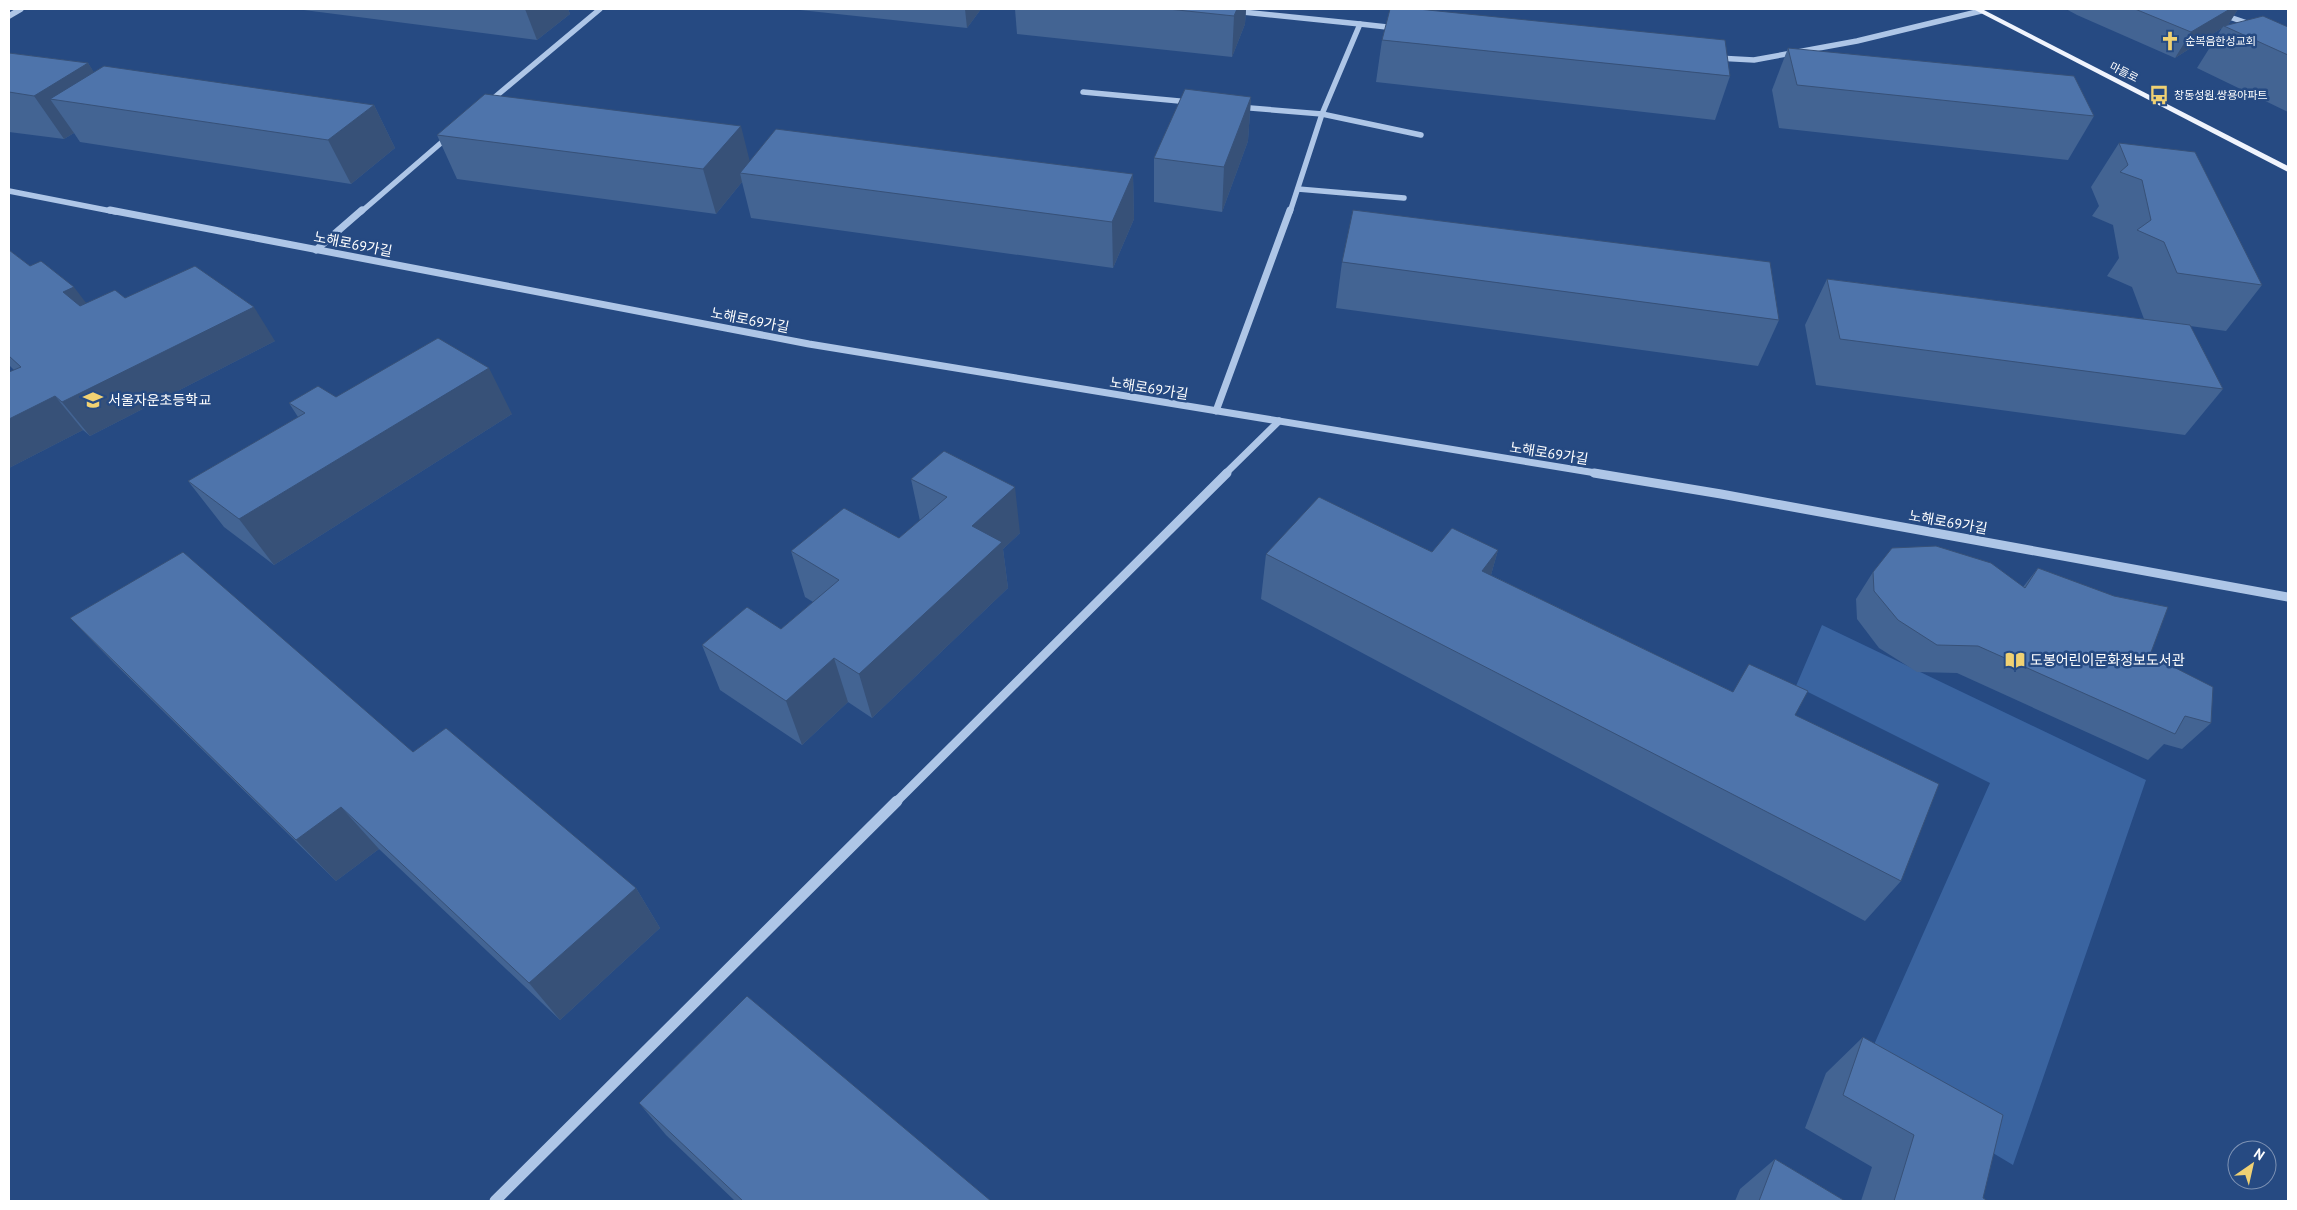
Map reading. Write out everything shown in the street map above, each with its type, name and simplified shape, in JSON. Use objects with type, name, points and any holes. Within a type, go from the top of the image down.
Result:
[{"type":"main road","name":"마들로","points":[[1979,10],[2288,169]]},
{"type":"street","points":[[9,16],[21,9]]},
{"type":"street","points":[[482,108],[600,9]]},
{"type":"street","points":[[1213,9],[1407,30]]},
{"type":"street","points":[[2206,9],[2261,28]]},
{"type":"street","points":[[1706,57],[1754,60],[1856,40],[1979,10]]},
{"type":"street","points":[[1216,411],[1298,189],[1322,114],[1360,24]]},
{"type":"street","points":[[1083,92],[1193,102]]},
{"type":"street","points":[[1232,106],[1322,114],[1421,135]]},
{"type":"street","points":[[316,250],[452,134]]},
{"type":"street","name":"노해로69가길","points":[[9,191],[809,344],[1721,494],[2288,597]]},
{"type":"street","points":[[496,1201],[1279,422]]},
{"type":"lane","points":[[1298,189],[1404,198]]},
{"type":"shaded area","points":[[1822,625],[2146,780],[2013,1165],[1861,1074],[1990,783],[1796,686]]},
{"type":"building","points":[[1168,9],[1237,9],[1234,16]]},
{"type":"building","points":[[1390,9],[1418,9],[1725,40],[1730,76],[1382,40]]},
{"type":"building","points":[[2135,9],[2230,9],[2191,32]]},
{"type":"building","points":[[2263,16],[2288,27],[2288,55],[2224,26]]},
{"type":"building","points":[[1788,48],[2074,76],[2094,116],[1797,85]]},
{"type":"building","points":[[9,53],[88,63],[34,96],[9,92]]},
{"type":"building","points":[[104,66],[374,105],[328,140],[50,99]]},
{"type":"building","points":[[1185,89],[1251,97],[1224,167],[1154,158]]},
{"type":"building","points":[[485,94],[741,126],[703,169],[437,135]]},
{"type":"building","points":[[776,129],[1133,174],[1112,222],[740,173]]},
{"type":"building","points":[[2119,143],[2195,152],[2262,285],[2177,273],[2164,242],[2137,230],[2151,220],[2142,180],[2120,172],[2128,165]]},
{"type":"building","points":[[1353,210],[1770,262],[1779,320],[1342,262]]},
{"type":"building","points":[[9,250],[30,266],[41,261],[74,287],[63,292],[80,306],[115,290],[125,298],[195,266],[254,307],[62,402],[55,396],[9,419],[9,372],[21,367],[9,356]]},
{"type":"building","points":[[1827,279],[2190,325],[2223,389],[1840,339]]},
{"type":"building","points":[[438,338],[489,368],[239,519],[188,481],[305,413],[289,403],[318,386],[336,397]]},
{"type":"building","points":[[944,451],[1015,487],[972,526],[1002,542],[859,674],[834,658],[786,701],[702,645],[747,607],[781,629],[839,580],[791,551],[844,508],[899,538],[947,497],[911,479]]},
{"type":"building","points":[[1319,497],[1432,552],[1452,528],[1498,550],[1482,571],[1733,692],[1749,664],[1808,691],[1795,715],[1939,784],[1901,881],[1266,554]]},
{"type":"building","points":[[1936,546],[1991,563],[2025,588],[2038,568],[2114,596],[2168,607],[2150,655],[2213,687],[2211,723],[2185,716],[2175,734],[1978,646],[1937,645],[1898,620],[1874,591],[1873,572],[1892,548]]},
{"type":"building","points":[[183,552],[413,752],[446,728],[636,888],[529,983],[341,807],[296,840],[70,618]]},
{"type":"building","points":[[747,996],[991,1201],[743,1201],[639,1103]]},
{"type":"building","points":[[1863,1037],[2003,1115],[1983,1198],[1988,1201],[1894,1201],[1914,1135],[1843,1095]]},
{"type":"building","points":[[1775,1159],[1845,1201],[1759,1201]]},
{"type":"place","name":"순복음한성교회","points":[[2170,41]]},
{"type":"place","name":"창동성원.쌍용아파트","points":[[2159,95]]},
{"type":"place","name":"서울자운초등학교","points":[[93,400]]},
{"type":"place","name":"도봉어린이문화정보도서관","points":[[2015,660]]}]
